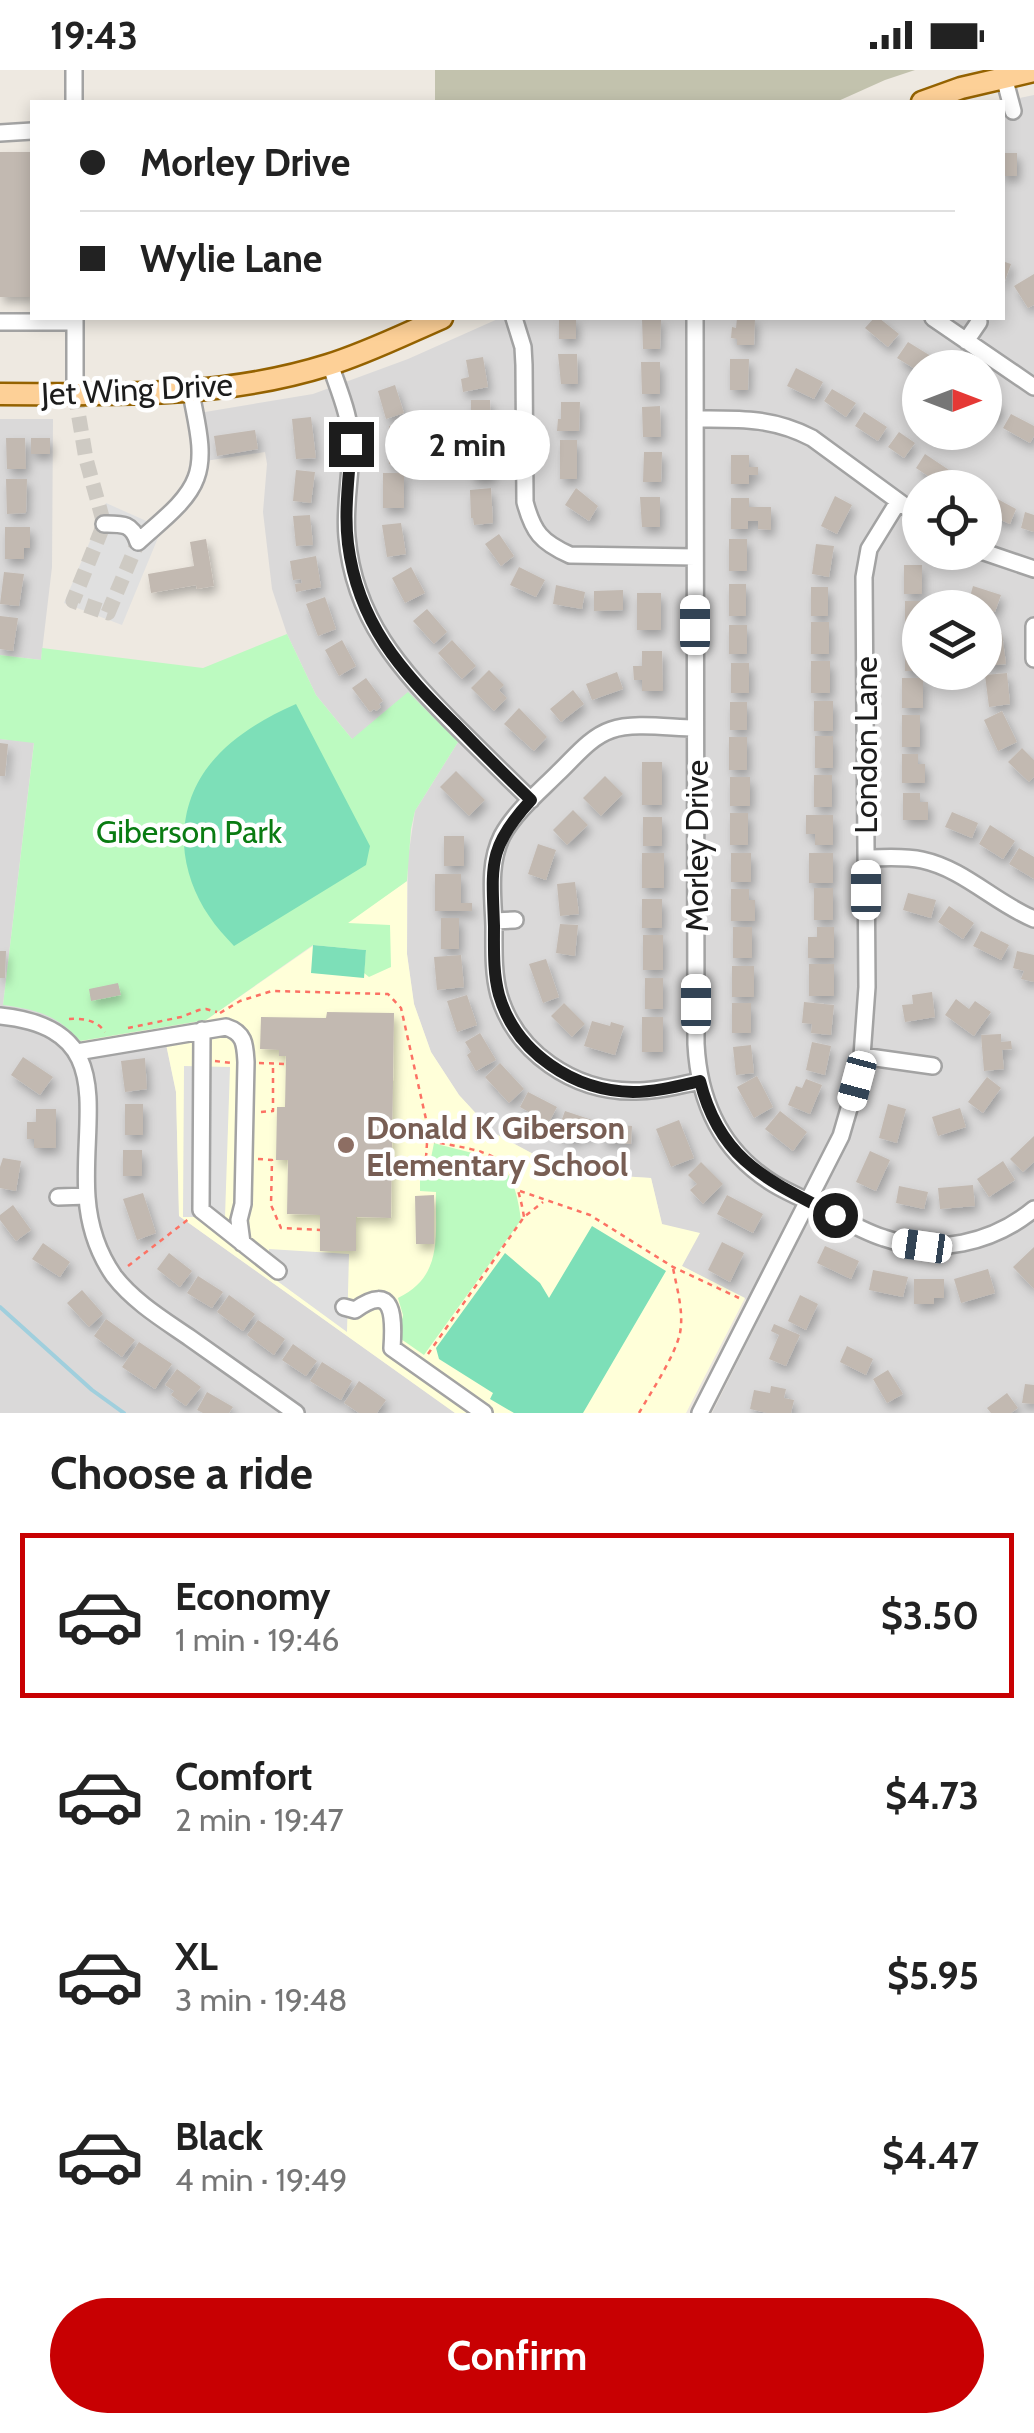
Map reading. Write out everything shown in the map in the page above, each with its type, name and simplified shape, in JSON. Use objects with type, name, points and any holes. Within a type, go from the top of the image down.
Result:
[{"type":"main road","points":[[928,100],[1004,76],[1034,71]]},
{"type":"main road","name":"Jet Wing Drive","points":[[0,394],[150,394],[244,385],[330,364],[437,320]]},
{"type":"street","points":[[74,70],[74,100]]},
{"type":"street","points":[[1004,76],[1012,111]]},
{"type":"street","points":[[0,133],[30,131]]},
{"type":"street","points":[[0,322],[75,320],[75,394]]},
{"type":"street","points":[[515,320],[524,364],[524,502],[538,534],[552,547],[570,555],[695,557]]},
{"type":"street","name":"Morley Drive","points":[[695,320],[696,1044],[706,1104],[743,1160],[778,1186],[884,1238],[922,1246],[963,1243],[1018,1222],[1034,1209]]},
{"type":"street","points":[[936,320],[1034,387]]},
{"type":"street","points":[[966,340],[979,322]]},
{"type":"street","points":[[330,364],[350,427],[347,539],[354,578],[368,616],[380,639],[418,688],[531,800]]},
{"type":"street","points":[[104,524],[126,524],[135,531],[138,542],[186,495],[196,478],[199,462],[191,392]]},
{"type":"street","points":[[694,419],[767,421],[798,430],[902,505]]},
{"type":"street","name":"London Lane","points":[[700,1413],[841,1136],[854,1094],[866,1015],[865,562],[898,502]]},
{"type":"street","points":[[1002,558],[1034,570]]},
{"type":"street","points":[[1034,626],[1034,659]]},
{"type":"street","points":[[695,728],[627,727],[592,741],[510,822],[495,854],[492,873],[495,975],[500,998],[519,1033],[545,1063],[594,1087],[614,1090],[637,1092],[700,1081]]},
{"type":"street","points":[[866,858],[924,860],[944,867],[1034,920]]},
{"type":"street","points":[[494,921],[515,920]]},
{"type":"street","points":[[0,1016],[38,1022],[53,1029],[77,1052],[88,1085],[90,1220],[103,1258],[126,1289],[144,1306],[296,1413]]},
{"type":"street","points":[[206,1024],[201,1210],[278,1272]]},
{"type":"street","points":[[77,1052],[206,1024],[242,1035],[246,1062],[244,1204],[239,1220],[242,1243]]},
{"type":"street","points":[[862,1056],[933,1066]]},
{"type":"street","points":[[58,1197],[87,1196]]},
{"type":"street","points":[[344,1307],[355,1310],[377,1300],[387,1304],[394,1314],[392,1348],[484,1413]]},
{"type":"path","points":[[206,1024],[240,1001],[272,991],[388,994],[401,1008],[428,1128],[426,1158]]},
{"type":"path","points":[[124,1028],[199,1010],[219,1014]]},
{"type":"path","points":[[69,1019],[82,1018],[101,1026],[105,1032]]},
{"type":"path","points":[[260,1112],[273,1112],[273,1064]]},
{"type":"path","points":[[429,1141],[476,1150],[504,1162],[520,1191],[524,1217]]},
{"type":"path","points":[[258,1160],[272,1160],[271,1205],[280,1228],[320,1230]]},
{"type":"path","points":[[520,1191],[590,1215],[673,1267],[740,1299]]},
{"type":"path","points":[[425,1360],[524,1217],[545,1200]]},
{"type":"path","points":[[639,1413],[680,1334],[673,1267]]},
{"type":"shaded area","points":[[435,70],[915,70],[840,100],[435,100]]},
{"type":"shaded area","points":[[1034,95],[1034,1413],[712,1413],[764,1309],[682,1266],[662,1224],[651,1178],[589,1174],[537,1156],[494,1133],[459,1095],[431,1052],[414,1004],[407,954],[408,858],[415,811],[458,742],[352,739],[316,695],[287,634],[272,589],[263,512],[265,452],[205,461],[199,413],[313,394],[408,359],[496,320],[1005,320],[1005,101]]},
{"type":"shaded area","points":[[0,419],[53,419],[52,567],[41,660],[0,655]]},
{"type":"shaded area","points":[[106,503],[162,528],[122,625],[64,603]]},
{"type":"shaded area","points":[[0,739],[34,742],[3,1005],[53,1016],[73,1033],[91,1058],[166,1044],[176,1092],[179,1216],[455,1413],[0,1413]]},
{"type":"shaded area","name":"Donald K Giberson Elementary School","points":[[407,881],[407,954],[414,1004],[431,1052],[459,1095],[494,1133],[537,1156],[589,1174],[651,1178],[662,1224],[700,1233],[682,1266],[745,1298],[686,1413],[455,1413],[179,1216],[176,1092],[166,1044],[91,1058],[80,1041],[206,1020]]},
{"type":"shaded area","points":[[184,1066],[230,1067],[225,1217],[183,1217]]},
{"type":"shaded area","points":[[269,1249],[349,1254],[347,1332],[269,1275]]},
{"type":"green space","name":"Giberson Park","points":[[287,634],[316,695],[352,739],[408,692],[458,742],[415,811],[407,881],[348,923],[390,925],[391,967],[369,977],[364,973],[366,950],[313,945],[206,1020],[80,1041],[45,1015],[3,1005],[34,743],[0,739],[0,655],[41,660],[42,648],[203,668]]},
{"type":"green space","points":[[296,704],[370,846],[366,865],[234,946],[209,916],[192,882],[184,844],[186,818],[202,775],[216,757],[252,727]]},
{"type":"green space","points":[[313,945],[366,950],[364,978],[311,973]]},
{"type":"green space","points":[[434,1143],[496,1162],[512,1182],[521,1220],[424,1355],[401,1339],[403,1315],[398,1298],[423,1278],[434,1253],[436,1192],[420,1191],[420,1158],[431,1158]]},
{"type":"green space","points":[[592,1226],[666,1271],[583,1413],[514,1413],[490,1399],[493,1393],[439,1359],[436,1348],[505,1253],[540,1283],[549,1298]]},
{"type":"building","points":[[0,152],[30,152],[30,297],[0,297]]},
{"type":"building","points":[[1005,153],[1017,153],[1017,176],[1005,176]]},
{"type":"building","points":[[1034,274],[1034,305],[1028,308],[1014,286]]},
{"type":"building","points":[[559,320],[576,320],[576,339],[559,339]]},
{"type":"building","points":[[642,320],[661,320],[660,349],[643,349]]},
{"type":"building","points":[[737,320],[755,320],[754,345],[737,345],[737,339],[731,338],[732,327],[736,328]]},
{"type":"building","points":[[872,320],[882,320],[899,334],[888,347],[865,328]]},
{"type":"building","points":[[908,342],[921,350],[902,350]]},
{"type":"building","points":[[558,354],[577,354],[578,384],[561,384]]},
{"type":"building","points":[[483,357],[488,387],[463,392],[461,379],[469,377],[466,360]]},
{"type":"building","points":[[730,359],[749,359],[748,390],[730,390]]},
{"type":"building","points":[[641,362],[660,362],[660,394],[642,394]]},
{"type":"building","points":[[796,368],[823,382],[814,399],[787,386]]},
{"type":"building","points":[[395,385],[404,413],[386,419],[378,391]]},
{"type":"building","points":[[832,389],[856,403],[846,417],[824,401]]},
{"type":"building","points":[[471,400],[490,400],[491,435],[471,435]]},
{"type":"building","points":[[561,402],[580,402],[579,431],[557,431]]},
{"type":"building","points":[[660,406],[661,437],[643,437],[642,407]]},
{"type":"building","points":[[864,412],[887,427],[878,441],[855,426]]},
{"type":"building","points":[[1011,414],[1034,426],[1030,443],[1003,428]]},
{"type":"building","points":[[311,417],[316,458],[296,459],[292,419]]},
{"type":"building","points":[[389,426],[415,426],[415,446],[407,446],[407,464],[389,464]]},
{"type":"building","points":[[255,430],[258,449],[217,456],[214,436]]},
{"type":"building","points":[[899,432],[902,450],[910,450],[904,458],[888,447]]},
{"type":"building","points":[[6,438],[25,438],[26,469],[7,469]]},
{"type":"building","points":[[31,438],[50,438],[50,454],[31,454]]},
{"type":"building","points":[[560,440],[577,440],[577,479],[560,479]]},
{"type":"building","points":[[471,447],[490,447],[494,461],[492,478],[472,478]]},
{"type":"building","points":[[644,452],[662,452],[661,482],[643,482]]},
{"type":"building","points":[[925,454],[949,470],[919,470],[916,468]]},
{"type":"building","points":[[731,455],[749,455],[749,467],[758,467],[758,475],[749,475],[749,484],[731,484]]},
{"type":"building","points":[[296,470],[315,472],[311,503],[293,501]]},
{"type":"building","points":[[383,473],[404,473],[404,508],[383,508]]},
{"type":"building","points":[[6,479],[27,479],[26,513],[7,514]]},
{"type":"building","points":[[491,488],[493,523],[474,525],[470,490]]},
{"type":"building","points":[[576,488],[598,506],[589,521],[565,505]]},
{"type":"building","points":[[835,496],[852,505],[837,534],[821,526]]},
{"type":"building","points":[[640,497],[660,497],[660,527],[642,527]]},
{"type":"building","points":[[731,498],[749,498],[749,507],[771,507],[771,530],[758,529],[758,521],[748,521],[748,529],[731,529]]},
{"type":"building","points":[[1002,501],[1016,509],[1010,524],[1002,520]]},
{"type":"building","points":[[1025,512],[1034,515],[1034,532],[1021,528]]},
{"type":"building","points":[[310,515],[313,545],[296,546],[293,516]]},
{"type":"building","points":[[401,523],[406,554],[387,557],[382,525]]},
{"type":"building","points":[[5,527],[30,527],[30,548],[24,548],[24,559],[5,559]]},
{"type":"building","points":[[499,534],[514,556],[501,566],[485,544]]},
{"type":"building","points":[[206,539],[214,586],[151,593],[148,574],[194,566],[190,542]]},
{"type":"building","points":[[729,539],[747,539],[747,571],[729,571]]},
{"type":"building","points":[[816,544],[834,546],[829,577],[812,574]]},
{"type":"building","points":[[316,556],[321,587],[296,592],[295,584],[302,583],[301,579],[293,580],[290,561]]},
{"type":"building","points":[[411,567],[425,593],[405,603],[392,578]]},
{"type":"building","points":[[519,567],[545,580],[536,597],[510,585]]},
{"type":"building","points":[[904,570],[922,570],[922,590],[904,590]]},
{"type":"building","points":[[4,572],[24,574],[19,606],[0,604]]},
{"type":"building","points":[[729,584],[746,584],[746,616],[729,616]]},
{"type":"building","points":[[556,585],[585,592],[582,609],[553,604]]},
{"type":"building","points":[[811,587],[828,587],[828,616],[811,616]]},
{"type":"building","points":[[623,590],[623,610],[594,611],[594,591]]},
{"type":"building","points":[[637,593],[661,593],[661,630],[637,630]]},
{"type":"building","points":[[325,597],[336,629],[318,636],[306,604]]},
{"type":"building","points":[[427,609],[447,632],[434,644],[413,621]]},
{"type":"building","points":[[0,616],[18,618],[13,651],[0,649]]},
{"type":"building","points":[[811,622],[829,622],[829,654],[811,654]]},
{"type":"building","points":[[729,625],[747,625],[747,654],[729,654]]},
{"type":"building","points":[[1002,633],[1006,664],[1002,664]]},
{"type":"building","points":[[342,640],[356,666],[339,676],[325,650]]},
{"type":"building","points":[[452,640],[476,666],[462,679],[438,653]]},
{"type":"building","points":[[642,651],[662,651],[663,691],[642,691],[642,680],[634,680],[633,666],[642,666]]},
{"type":"building","points":[[811,661],[830,661],[830,693],[811,693]]},
{"type":"building","points":[[731,663],[749,663],[749,693],[731,693]]},
{"type":"building","points":[[489,670],[504,685],[499,690],[507,698],[494,711],[471,688]]},
{"type":"building","points":[[617,672],[623,689],[592,700],[586,684]]},
{"type":"building","points":[[1002,673],[1007,673],[1010,704],[989,707],[987,690],[1002,690]]},
{"type":"building","points":[[366,678],[383,701],[376,711],[370,712],[352,688]]},
{"type":"building","points":[[573,690],[584,704],[561,722],[550,709]]},
{"type":"building","points":[[902,690],[923,690],[923,708],[902,708]]},
{"type":"building","points":[[814,701],[833,701],[833,731],[814,731]]},
{"type":"building","points":[[730,702],[747,702],[747,730],[730,730]]},
{"type":"building","points":[[519,708],[547,737],[534,751],[504,724]]},
{"type":"building","points":[[1002,711],[1017,742],[998,751],[984,720]]},
{"type":"building","points":[[902,715],[920,715],[920,747],[902,747]]},
{"type":"building","points":[[815,736],[833,736],[833,768],[815,768]]},
{"type":"building","points":[[729,737],[747,737],[747,770],[729,770]]},
{"type":"building","points":[[0,743],[8,744],[5,776],[0,776]]},
{"type":"building","points":[[1022,748],[1034,760],[1034,777],[1029,782],[1008,762]]},
{"type":"building","points":[[902,754],[918,754],[918,764],[925,764],[925,783],[902,783]]},
{"type":"building","points":[[642,762],[662,762],[662,805],[642,805]]},
{"type":"building","points":[[456,771],[485,800],[469,816],[440,787]]},
{"type":"building","points":[[814,775],[832,775],[832,807],[814,807]]},
{"type":"building","points":[[605,776],[623,794],[601,816],[583,798]]},
{"type":"building","points":[[730,777],[750,777],[750,806],[730,806]]},
{"type":"building","points":[[903,793],[920,793],[920,802],[928,802],[928,820],[903,820]]},
{"type":"building","points":[[573,810],[588,825],[567,845],[553,830]]},
{"type":"building","points":[[952,812],[978,823],[972,838],[945,827]]},
{"type":"building","points":[[730,813],[748,813],[748,845],[730,845]]},
{"type":"building","points":[[806,815],[833,815],[833,845],[815,845],[815,834],[806,834]]},
{"type":"building","points":[[643,817],[662,817],[662,846],[643,846]]},
{"type":"building","points":[[990,825],[1015,841],[1003,859],[979,844]]},
{"type":"building","points":[[444,836],[464,836],[464,866],[444,866]]},
{"type":"building","points":[[538,844],[556,850],[546,880],[528,874]]},
{"type":"building","points":[[1019,848],[1034,857],[1034,879],[1009,864]]},
{"type":"building","points":[[642,853],[664,853],[664,888],[642,888]]},
{"type":"building","points":[[731,853],[751,853],[751,882],[731,882]]},
{"type":"building","points":[[809,853],[833,853],[833,883],[809,883]]},
{"type":"building","points":[[435,874],[461,874],[461,903],[472,903],[472,911],[435,911]]},
{"type":"building","points":[[575,882],[579,914],[560,916],[557,884]]},
{"type":"building","points":[[814,888],[833,888],[833,920],[814,920]]},
{"type":"building","points":[[731,889],[749,889],[749,900],[755,900],[755,921],[731,921]]},
{"type":"building","points":[[908,893],[936,900],[931,918],[903,910]]},
{"type":"building","points":[[642,899],[662,899],[662,928],[642,928]]},
{"type":"building","points":[[949,906],[974,923],[963,939],[938,922]]},
{"type":"building","points":[[441,918],[459,918],[459,949],[441,949]]},
{"type":"building","points":[[560,924],[578,925],[575,956],[556,953]]},
{"type":"building","points":[[733,927],[752,927],[752,958],[733,958]]},
{"type":"building","points":[[817,927],[834,927],[834,958],[808,958],[808,937],[817,937]]},
{"type":"building","points":[[981,931],[1009,945],[1001,960],[973,946]]},
{"type":"building","points":[[643,935],[663,935],[663,970],[643,970]]},
{"type":"building","points":[[0,951],[6,951],[5,978],[0,978]]},
{"type":"building","points":[[1017,951],[1034,955],[1034,982],[1021,979],[1024,971],[1013,968]]},
{"type":"building","points":[[461,955],[464,987],[437,990],[434,957]]},
{"type":"building","points":[[546,959],[559,997],[543,1003],[529,964]]},
{"type":"building","points":[[809,964],[834,964],[834,996],[809,996]]},
{"type":"building","points":[[732,966],[754,966],[754,997],[732,997]]},
{"type":"building","points":[[645,978],[663,978],[663,1009],[645,1009]]},
{"type":"building","points":[[118,983],[121,995],[91,1001],[89,989]]},
{"type":"building","points":[[932,992],[935,1017],[905,1022],[902,1005],[913,1004],[912,995]]},
{"type":"building","points":[[467,995],[477,1025],[457,1032],[447,1001]]},
{"type":"building","points":[[956,999],[969,1009],[975,1001],[991,1012],[974,1036],[945,1015]]},
{"type":"building","points":[[804,1002],[834,1005],[831,1035],[811,1033],[812,1024],[802,1023]]},
{"type":"building","points":[[564,1003],[585,1024],[572,1037],[551,1016]]},
{"type":"building","points":[[732,1003],[751,1003],[751,1033],[732,1033]]},
{"type":"building","points":[[327,1012],[394,1013],[391,1218],[356,1217],[356,1251],[320,1251],[320,1215],[287,1214],[288,1160],[276,1160],[277,1107],[285,1107],[286,1056],[279,1056],[279,1050],[260,1049],[261,1017],[326,1018]]},
{"type":"building","points":[[642,1017],[663,1017],[663,1052],[642,1052]]},
{"type":"building","points":[[592,1021],[624,1026],[615,1055],[584,1046]]},
{"type":"building","points":[[480,1033],[496,1060],[476,1071],[465,1042]]},
{"type":"building","points":[[1001,1034],[1001,1042],[1011,1041],[1012,1049],[1002,1050],[1004,1069],[984,1071],[981,1035]]},
{"type":"building","points":[[812,1042],[831,1046],[825,1075],[806,1070]]},
{"type":"building","points":[[751,1045],[754,1073],[736,1075],[733,1047]]},
{"type":"building","points":[[23,1057],[53,1077],[40,1095],[11,1075]]},
{"type":"building","points":[[145,1058],[147,1089],[125,1092],[121,1061]]},
{"type":"building","points":[[500,1063],[524,1089],[509,1103],[485,1077]]},
{"type":"building","points":[[757,1076],[773,1107],[754,1118],[737,1087]]},
{"type":"building","points":[[987,1077],[1001,1088],[983,1113],[968,1102]]},
{"type":"building","points":[[806,1079],[822,1085],[810,1114],[788,1105],[796,1086],[802,1088]]},
{"type":"building","points":[[528,1092],[557,1107],[545,1130],[532,1123],[536,1116],[520,1107]]},
{"type":"building","points":[[125,1104],[143,1104],[143,1135],[125,1135]]},
{"type":"building","points":[[888,1104],[906,1109],[897,1143],[879,1138]]},
{"type":"building","points":[[960,1108],[966,1127],[938,1136],[932,1117]]},
{"type":"building","points":[[36,1109],[56,1109],[56,1148],[34,1148],[34,1139],[27,1139],[27,1122],[36,1122]]},
{"type":"building","points":[[565,1111],[595,1121],[589,1138],[579,1135],[576,1142],[556,1135]]},
{"type":"building","points":[[780,1111],[807,1132],[793,1151],[765,1129]]},
{"type":"building","points":[[679,1120],[694,1158],[671,1167],[656,1129]]},
{"type":"building","points":[[603,1123],[632,1126],[631,1144],[602,1141]]},
{"type":"building","points":[[1034,1136],[1034,1162],[1023,1172],[1010,1159]]},
{"type":"building","points":[[123,1150],[142,1150],[142,1176],[123,1176]]},
{"type":"building","points":[[870,1151],[890,1160],[876,1191],[856,1182]]},
{"type":"building","points":[[3,1158],[21,1161],[16,1191],[0,1188]]},
{"type":"building","points":[[1003,1161],[1015,1180],[989,1197],[977,1179]]},
{"type":"building","points":[[701,1162],[723,1184],[703,1204],[690,1190],[697,1184],[688,1175]]},
{"type":"building","points":[[973,1185],[975,1206],[940,1209],[938,1188]]},
{"type":"building","points":[[899,1186],[928,1192],[924,1209],[896,1203]]},
{"type":"building","points":[[143,1193],[156,1233],[137,1240],[123,1199]]},
{"type":"building","points":[[434,1195],[434,1244],[416,1244],[415,1196]]},
{"type":"building","points":[[727,1195],[763,1214],[753,1233],[717,1214]]},
{"type":"building","points":[[13,1205],[31,1230],[16,1241],[0,1220],[0,1215]]},
{"type":"building","points":[[722,1242],[744,1253],[730,1282],[708,1270]]},
{"type":"building","points":[[43,1243],[70,1262],[60,1277],[32,1259]]},
{"type":"building","points":[[825,1246],[859,1261],[851,1279],[817,1263]]},
{"type":"building","points":[[1034,1247],[1034,1289],[1013,1267]]},
{"type":"building","points":[[169,1253],[192,1271],[180,1287],[157,1269]]},
{"type":"building","points":[[988,1269],[995,1293],[961,1303],[954,1279]]},
{"type":"building","points":[[873,1270],[908,1277],[903,1297],[869,1290]]},
{"type":"building","points":[[198,1276],[223,1292],[212,1308],[187,1293]]},
{"type":"building","points":[[914,1279],[944,1279],[944,1298],[934,1298],[934,1304],[914,1304]]},
{"type":"building","points":[[82,1290],[103,1314],[89,1327],[67,1303]]},
{"type":"building","points":[[229,1295],[255,1314],[243,1331],[217,1312]]},
{"type":"building","points":[[800,1295],[818,1304],[806,1330],[788,1321]]},
{"type":"building","points":[[106,1319],[135,1340],[122,1357],[94,1336]]},
{"type":"building","points":[[258,1320],[285,1339],[274,1355],[247,1335]]},
{"type":"building","points":[[774,1324],[800,1335],[786,1366],[769,1359],[779,1335],[771,1331]]},
{"type":"building","points":[[139,1342],[172,1364],[155,1389],[122,1367]]},
{"type":"building","points":[[293,1344],[317,1361],[306,1376],[282,1360]]},
{"type":"building","points":[[847,1346],[873,1359],[866,1375],[840,1362]]},
{"type":"building","points":[[322,1362],[352,1381],[341,1400],[310,1381]]},
{"type":"building","points":[[177,1369],[201,1387],[186,1406],[165,1385]]},
{"type":"building","points":[[888,1370],[903,1394],[887,1403],[873,1379]]},
{"type":"building","points":[[359,1381],[386,1400],[377,1413],[359,1413],[344,1403]]},
{"type":"building","points":[[1025,1384],[1034,1385],[1034,1404],[1022,1403]]},
{"type":"building","points":[[771,1386],[786,1389],[784,1398],[794,1400],[791,1413],[750,1409],[754,1390],[770,1393]]},
{"type":"building","points":[[207,1392],[233,1407],[229,1413],[197,1410]]},
{"type":"building","points":[[1007,1393],[1018,1408],[1011,1413],[991,1413],[987,1408]]},
{"type":"waterway","points":[[0,1307],[92,1390],[124,1413]]},
{"type":"tunnel","points":[[75,394],[86,459],[104,524],[73,601],[108,613],[138,542]]},
{"type":"place","name":"Donald K Giberson Elementary School","points":[[346,1145]]},
{"type":"route","points":[[351,444],[347,539],[368,616],[397,664],[418,688],[531,800],[502,836],[492,873],[495,975],[511,1022],[545,1063],[594,1087],[637,1092],[700,1081],[717,1126],[743,1160],[778,1186],[835,1215]]}]
